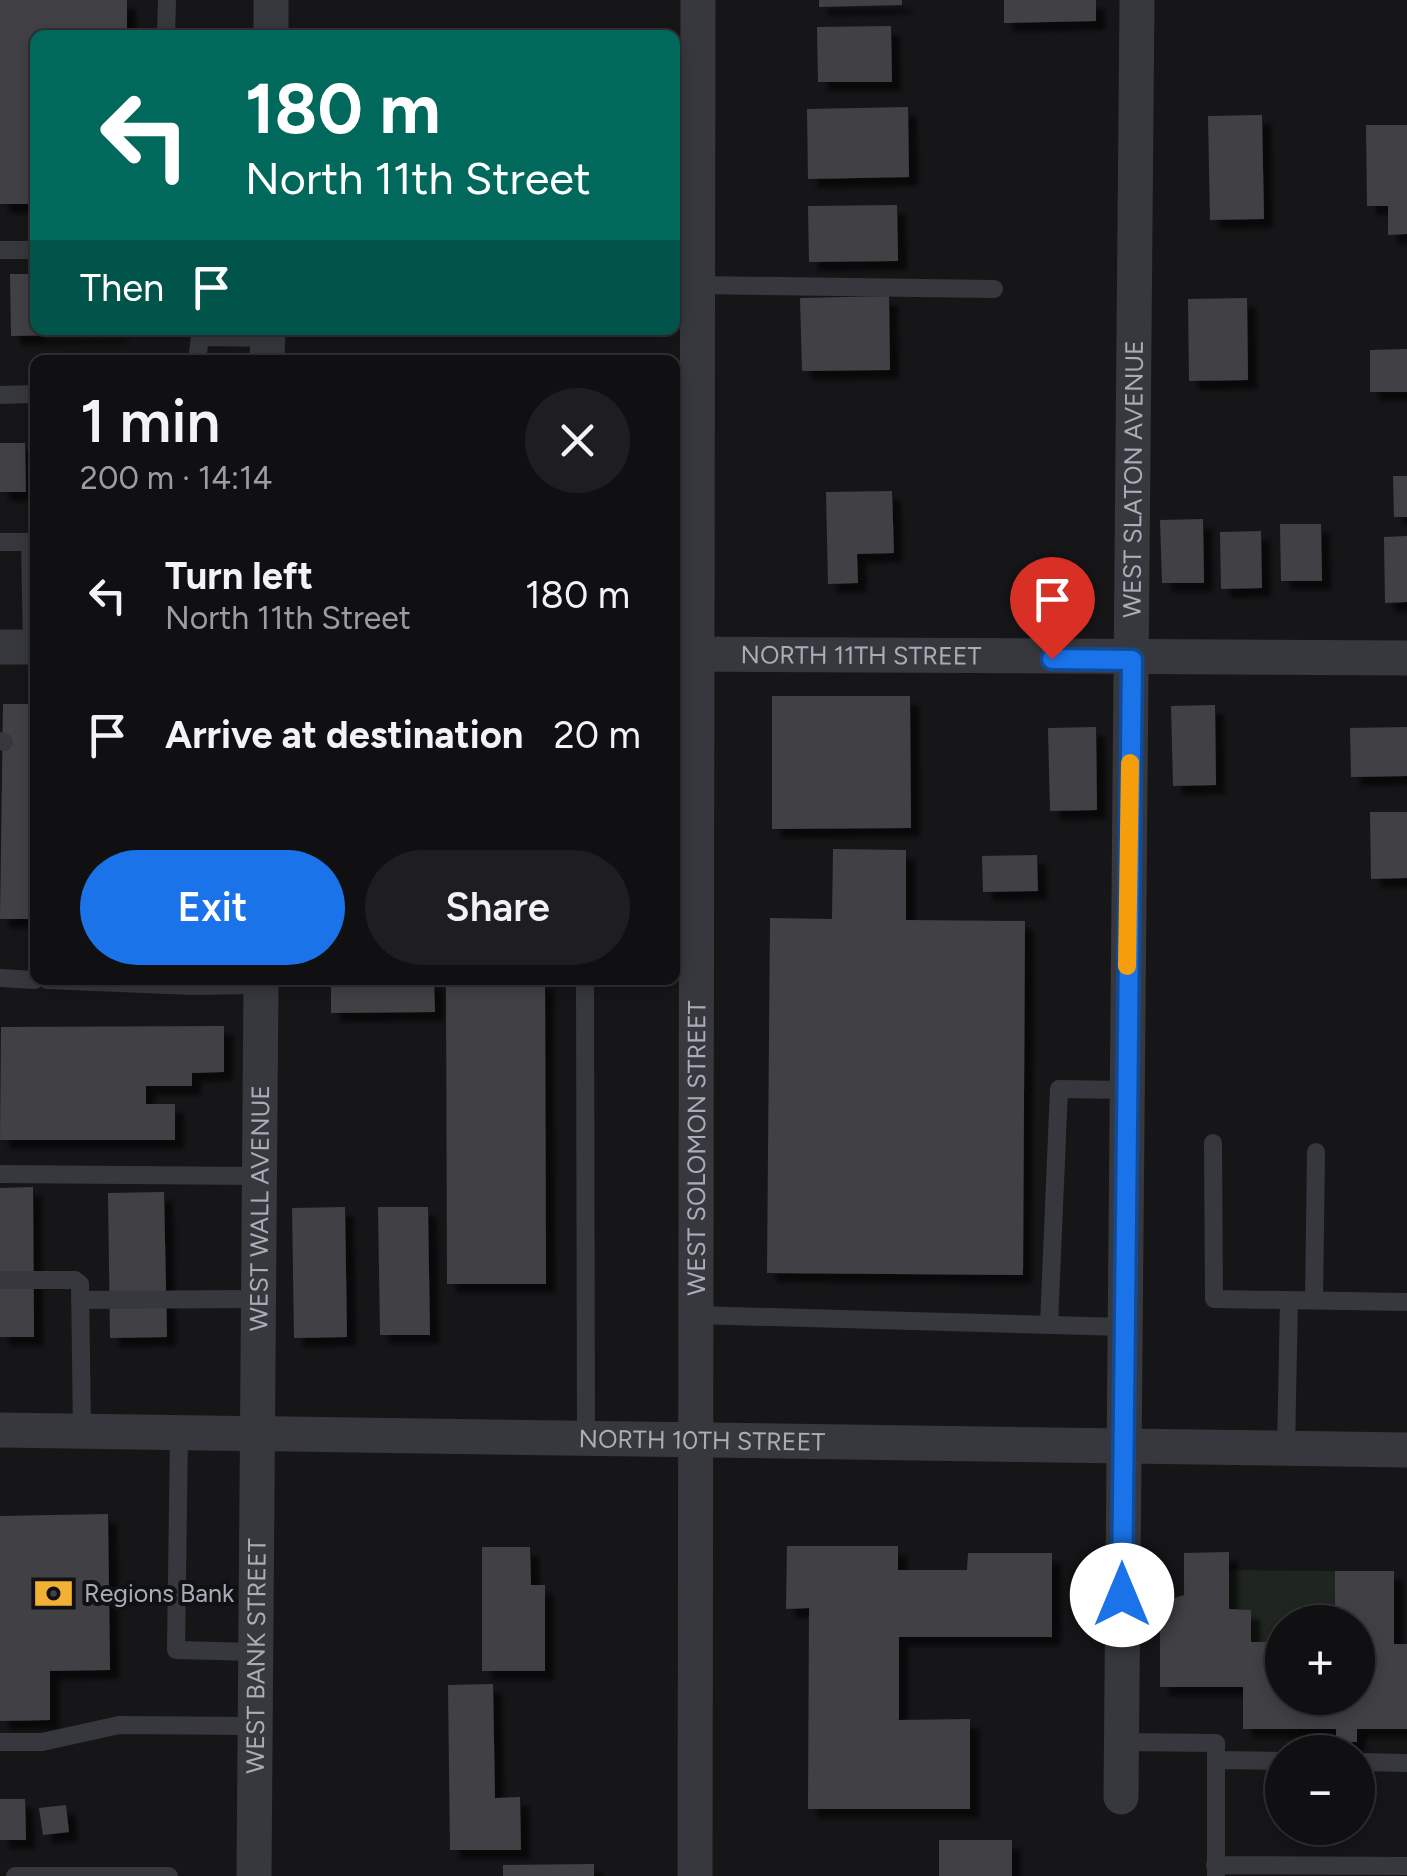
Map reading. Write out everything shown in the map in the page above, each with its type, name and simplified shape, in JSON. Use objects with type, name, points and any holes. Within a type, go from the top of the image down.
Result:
[{"type":"street","points":[[271,0],[271,30]]},
{"type":"street","name":"WEST SOLOMON STREET","points":[[695,1876],[697,1314],[686,654],[698,0]]},
{"type":"street","name":"WEST SLATON AVENUE","points":[[1122,1797],[1122,1327],[1137,0]]},
{"type":"street","name":"NORTH 11TH STREET","points":[[686,654],[1132,660],[1407,658]]},
{"type":"street","name":"WEST WALL AVENUE","points":[[258,1435],[261,985]]},
{"type":"street","name":"NORTH 10TH STREET","points":[[0,1430],[1407,1450]]},
{"type":"street","name":"WEST BANK STREET","points":[[254,1876],[258,1435]]},
{"type":"lane","points":[[166,30],[167,0]]},
{"type":"lane","points":[[0,250],[30,250]]},
{"type":"lane","points":[[690,276],[994,289]]},
{"type":"lane","points":[[216,335],[267,342]]},
{"type":"lane","points":[[0,395],[30,394]]},
{"type":"lane","points":[[0,542],[30,542],[22,647]]},
{"type":"lane","points":[[0,978],[30,980]]},
{"type":"lane","points":[[585,985],[586,1440]]},
{"type":"lane","points":[[1048,1325],[1059,1089],[1126,1090]]},
{"type":"lane","points":[[1213,1143],[1214,1299],[1407,1302]]},
{"type":"lane","points":[[1314,1300],[1316,1152]]},
{"type":"lane","points":[[0,1174],[259,1176]]},
{"type":"lane","points":[[0,1280],[75,1280],[80,1284],[82,1432]]},
{"type":"lane","points":[[80,1300],[258,1299]]},
{"type":"lane","points":[[1286,1450],[1289,1300]]},
{"type":"lane","points":[[697,1314],[1122,1327]]},
{"type":"lane","points":[[179,1433],[176,1650],[256,1652]]},
{"type":"lane","points":[[0,1742],[42,1742],[119,1725],[255,1726]]},
{"type":"lane","points":[[1122,1742],[1216,1743],[1216,1870],[1407,1866]]},
{"type":"lane","points":[[1216,1760],[1265,1761]]},
{"type":"lane","points":[[1375,1762],[1407,1763]]},
{"type":"lane","points":[[16,1876],[166,1876]]},
{"type":"shaded area","points":[[1229,1570],[1335,1571],[1335,1605],[1265,1605],[1265,1642],[1251,1642],[1251,1610],[1229,1609]]},
{"type":"building","points":[[0,0],[127,0],[127,30],[30,30],[30,204],[0,204]]},
{"type":"building","points":[[819,0],[902,0],[902,5],[819,7]]},
{"type":"building","points":[[1004,0],[1096,0],[1096,21],[1004,23]]},
{"type":"building","points":[[891,26],[892,82],[818,82],[817,27]]},
{"type":"building","points":[[908,107],[909,177],[808,179],[807,109]]},
{"type":"building","points":[[1262,115],[1264,219],[1210,220],[1208,116]]},
{"type":"building","points":[[1366,125],[1407,125],[1407,234],[1388,235],[1388,206],[1367,206]]},
{"type":"building","points":[[897,205],[898,261],[809,262],[808,206]]},
{"type":"building","points":[[10,274],[30,274],[30,335],[65,335],[11,336]]},
{"type":"building","points":[[889,296],[890,370],[802,371],[800,298]]},
{"type":"building","points":[[1247,298],[1248,380],[1189,381],[1188,299]]},
{"type":"building","points":[[1407,349],[1407,392],[1370,392],[1370,350]]},
{"type":"building","points":[[0,443],[25,443],[26,492],[0,492]]},
{"type":"building","points":[[1393,476],[1407,476],[1407,517],[1394,517]]},
{"type":"building","points":[[892,491],[894,553],[857,554],[858,583],[828,584],[826,492]]},
{"type":"building","points":[[1203,519],[1204,583],[1162,583],[1160,520]]},
{"type":"building","points":[[1280,524],[1321,524],[1322,581],[1281,581]]},
{"type":"building","points":[[1261,531],[1262,588],[1221,589],[1220,532]]},
{"type":"building","points":[[1407,536],[1407,602],[1385,603],[1384,537]]},
{"type":"building","points":[[772,696],[910,696],[911,828],[772,829]]},
{"type":"building","points":[[3,704],[30,704],[30,919],[0,919]]},
{"type":"building","points":[[1215,705],[1216,785],[1173,786],[1171,706]]},
{"type":"building","points":[[1096,727],[1097,810],[1050,811],[1048,728]]},
{"type":"building","points":[[1407,727],[1407,776],[1351,777],[1350,728]]},
{"type":"building","points":[[1370,812],[1407,812],[1407,878],[1371,879]]},
{"type":"building","points":[[833,849],[906,850],[906,920],[1025,921],[1023,1275],[767,1273],[770,918],[832,919]]},
{"type":"building","points":[[1037,855],[1038,891],[983,892],[982,856]]},
{"type":"building","points":[[331,985],[434,985],[435,1012],[331,1013]]},
{"type":"building","points":[[446,985],[545,985],[546,1284],[447,1284]]},
{"type":"building","points":[[224,1026],[224,1072],[192,1073],[192,1086],[146,1086],[146,1104],[175,1104],[175,1140],[0,1140],[1,1027]]},
{"type":"building","points":[[33,1187],[34,1337],[0,1337],[0,1188]]},
{"type":"building","points":[[164,1192],[167,1337],[110,1338],[108,1193]]},
{"type":"building","points":[[345,1207],[347,1337],[294,1338],[292,1208]]},
{"type":"building","points":[[378,1207],[428,1207],[430,1335],[380,1335]]},
{"type":"building","name":"Regions Bank","points":[[108,1514],[110,1670],[50,1671],[50,1720],[0,1721],[0,1516]]},
{"type":"building","points":[[787,1546],[898,1546],[898,1570],[967,1570],[968,1553],[1052,1553],[1052,1637],[899,1637],[899,1720],[970,1719],[970,1809],[808,1809],[809,1608],[786,1609]]},
{"type":"building","points":[[482,1547],[530,1547],[531,1585],[545,1585],[545,1671],[482,1671]]},
{"type":"building","points":[[1229,1552],[1229,1609],[1251,1610],[1251,1642],[1265,1642],[1265,1715],[1375,1715],[1375,1605],[1335,1605],[1335,1571],[1394,1571],[1394,1644],[1407,1644],[1407,1729],[1357,1729],[1357,1735],[1336,1735],[1336,1729],[1243,1729],[1243,1687],[1160,1687],[1160,1602],[1184,1595],[1184,1553]]},
{"type":"building","points":[[493,1684],[495,1798],[520,1797],[521,1850],[450,1850],[448,1685]]},
{"type":"building","points":[[0,1799],[25,1799],[26,1840],[0,1840]]},
{"type":"building","points":[[66,1805],[69,1832],[43,1835],[39,1808]]},
{"type":"building","points":[[939,1840],[1012,1840],[1012,1876],[939,1876]]},
{"type":"building","points":[[594,1864],[594,1876],[503,1876],[503,1865]]},
{"type":"slow traffic","points":[[1127,966],[1130,763]]},
{"type":"place","name":"Regions Bank","points":[[54,1593]]},
{"type":"route","points":[[1052,659],[1132,660],[1122,1595]]}]
